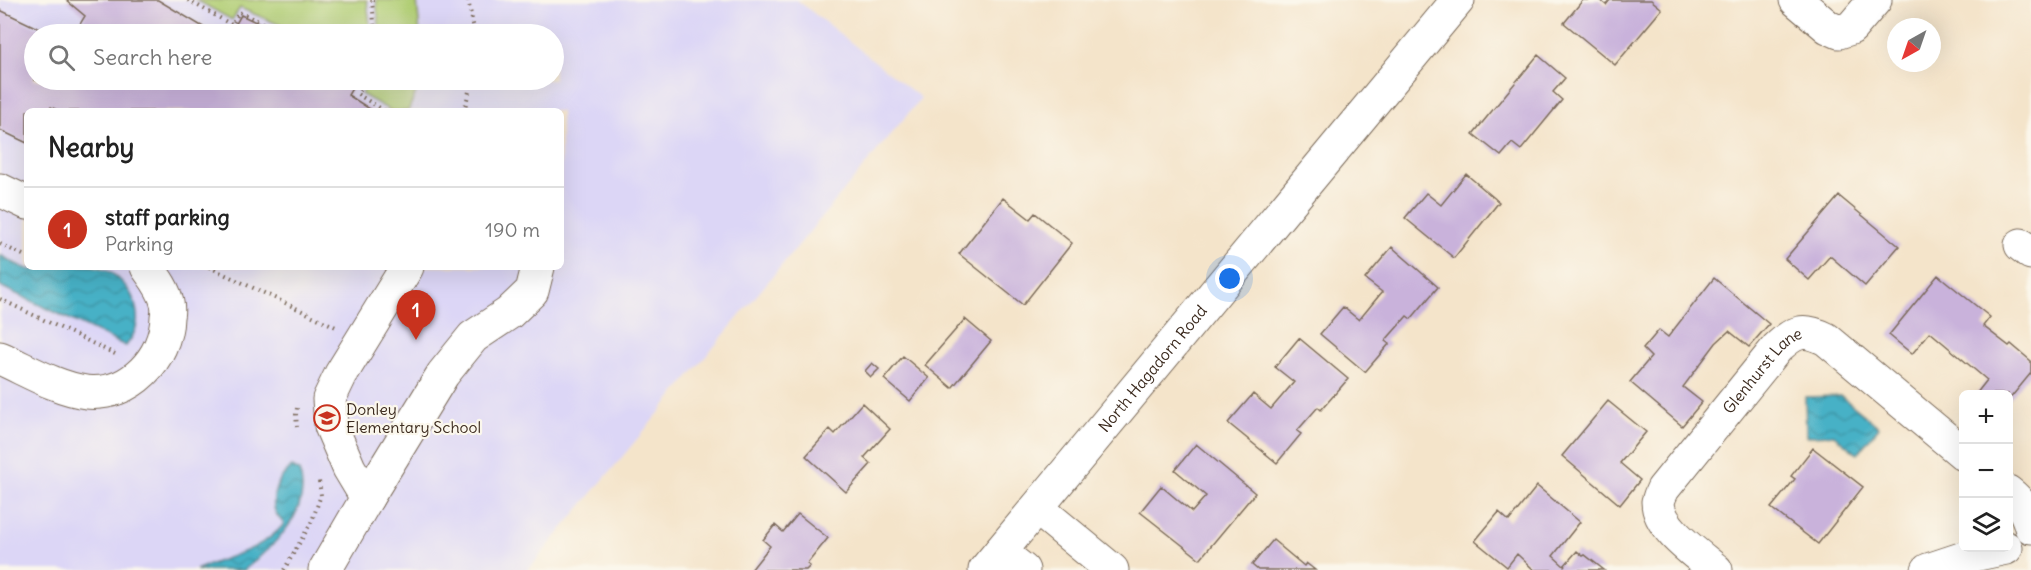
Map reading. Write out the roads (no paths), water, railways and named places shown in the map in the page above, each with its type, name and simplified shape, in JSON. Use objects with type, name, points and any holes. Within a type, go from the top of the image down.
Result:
[{"type":"street","name":"North Hagadorn Road","points":[[1003,564],[1037,508],[1458,0]]},
{"type":"street","points":[[1796,0],[1828,27],[1839,32],[1851,28],[1875,0]]},
{"type":"street","points":[[0,190],[24,202]]},
{"type":"street","points":[[0,358],[61,386],[87,392],[112,389],[134,380],[146,369],[160,350],[167,327],[168,304],[159,283],[149,270]]},
{"type":"street","points":[[368,498],[349,468],[331,426],[329,399],[341,374],[405,270]]},
{"type":"street","points":[[325,570],[443,375],[473,337],[509,314],[532,291],[537,270]]},
{"type":"street","name":"Glenhurst Lane","points":[[1716,570],[1669,529],[1660,515],[1658,500],[1663,489],[1776,348],[1800,332],[1812,333],[1826,339],[1959,450]]},
{"type":"street","points":[[2013,496],[2027,513],[2031,527]]},
{"type":"street","points":[[1037,508],[1112,570]]},
{"type":"street","points":[[2013,546],[2031,542]]},
{"type":"street","points":[[1928,570],[1986,552]]},
{"type":"water","points":[[0,255],[24,267],[24,270],[105,270],[117,278],[133,298],[137,316],[135,331],[126,346],[0,286]]},
{"type":"water","points":[[1841,396],[1879,427],[1857,454],[1834,435],[1806,436],[1805,397]]},
{"type":"water","points":[[292,467],[299,471],[302,486],[301,500],[296,514],[278,539],[244,570],[196,570],[254,547],[265,541],[284,524],[275,511],[274,499],[277,486]]},
{"type":"place","name":"staff parking","points":[[416,340]]},
{"type":"place","name":"Donley Elementary School","points":[[327,418]]}]
